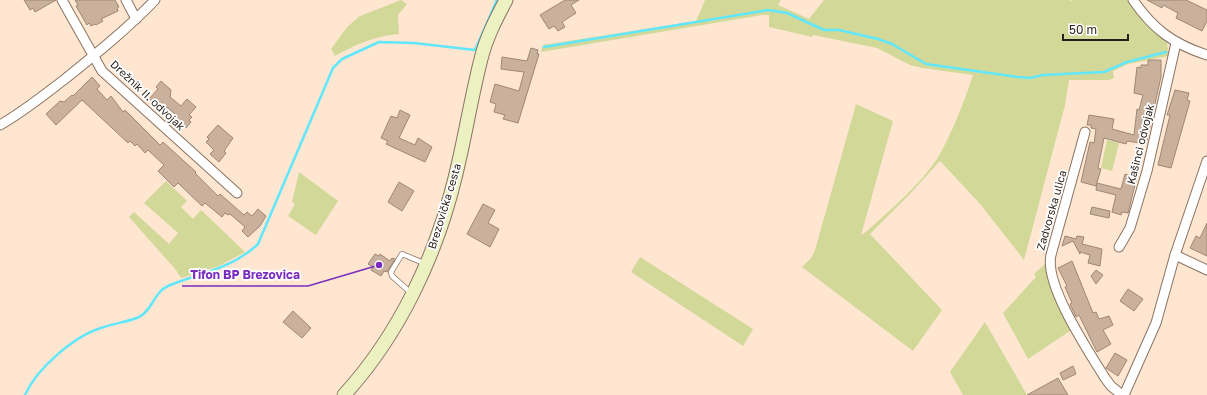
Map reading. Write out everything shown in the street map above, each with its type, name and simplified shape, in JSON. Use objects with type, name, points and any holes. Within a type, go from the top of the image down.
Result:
[{"type":"main road","name":"Brezovička cesta","points":[[344,395],[374,358],[388,336],[412,294],[426,264],[455,179],[481,58],[506,0]]},
{"type":"street","name":"Drežnik II. odvojak","points":[[62,0],[102,71],[237,193]]},
{"type":"street","points":[[126,0],[136,19]]},
{"type":"street","points":[[0,125],[35,102],[93,56],[136,19],[155,0]]},
{"type":"street","points":[[1133,0],[1154,25],[1176,43],[1207,55]]},
{"type":"street","name":"Kašinci odvojak","points":[[1119,247],[1130,228],[1147,172],[1176,43]]},
{"type":"street","name":"Zadvorska ulica","points":[[1085,132],[1050,255],[1050,266],[1059,294],[1074,326],[1111,386],[1123,395],[1156,324],[1175,255],[1207,161]]},
{"type":"street","points":[[1175,255],[1207,270]]},
{"type":"lane","points":[[412,294],[392,276],[391,272],[402,254],[426,264]]},
{"type":"green space","points":[[401,0],[407,4],[398,15],[399,34],[366,41],[335,56],[331,49],[347,27],[360,16]]},
{"type":"green space","points":[[705,0],[781,0],[778,5],[809,19],[824,0],[1127,0],[1144,23],[1167,42],[1169,56],[1128,64],[1113,71],[1114,78],[1109,80],[1069,80],[1065,105],[1024,260],[981,205],[940,161],[870,234],[942,310],[913,351],[802,267],[811,258],[815,250],[856,104],[893,121],[861,235],[922,179],[937,159],[957,118],[973,75],[910,65],[877,48],[813,35],[812,37],[769,27],[769,15],[541,52],[543,45],[696,21]]},
{"type":"green space","points":[[1107,140],[1119,143],[1112,171],[1101,168]]},
{"type":"green space","points":[[299,172],[338,201],[316,235],[288,216],[295,204],[292,202]]},
{"type":"green space","points":[[166,181],[187,201],[181,207],[193,219],[201,210],[245,252],[219,266],[181,278],[176,270],[129,217],[134,212],[169,244],[178,233],[144,203]]},
{"type":"green space","points":[[640,257],[753,329],[743,346],[631,272]]},
{"type":"green space","points":[[1046,263],[1049,277],[1073,329],[1028,359],[1003,313],[1036,277],[1034,274]]},
{"type":"green space","points":[[985,322],[1027,395],[963,395],[950,372]]},
{"type":"building","points":[[24,0],[56,0],[35,12],[33,8],[30,10]]},
{"type":"building","points":[[75,0],[115,0],[119,7],[117,8],[118,11],[101,19],[103,21],[96,25],[91,26],[89,23],[87,25],[76,6],[78,5]]},
{"type":"building","points":[[565,0],[579,0],[571,5],[576,13],[562,22],[565,27],[558,31],[554,26],[549,29],[540,15]]},
{"type":"building","points":[[1147,0],[1186,0],[1207,10],[1207,21],[1202,31],[1176,18],[1178,13],[1163,5],[1162,8]]},
{"type":"building","points":[[531,48],[538,50],[537,54],[539,54],[518,123],[503,119],[505,115],[494,112],[496,104],[490,102],[495,84],[519,91],[524,72],[501,69],[502,57],[527,61]]},
{"type":"building","points":[[1148,60],[1161,60],[1161,77],[1146,144],[1127,141],[1126,144],[1104,138],[1098,168],[1101,169],[1096,186],[1081,182],[1090,142],[1094,143],[1096,129],[1091,128],[1091,125],[1087,125],[1089,115],[1114,119],[1112,129],[1134,135],[1137,109],[1139,110],[1143,95],[1134,93],[1137,67],[1141,68],[1141,65],[1148,65]]},
{"type":"building","points":[[92,77],[100,86],[97,89],[107,100],[111,96],[123,112],[125,110],[160,145],[163,142],[196,172],[195,173],[218,196],[220,194],[244,215],[247,212],[252,216],[258,209],[266,216],[260,226],[248,237],[242,231],[245,227],[230,214],[228,215],[225,213],[222,217],[205,203],[202,206],[178,183],[174,187],[158,171],[164,165],[148,150],[145,153],[137,144],[135,146],[130,141],[128,143],[82,100],[56,125],[46,114],[60,101],[64,102],[72,95],[73,96]]},
{"type":"building","points":[[161,81],[171,90],[170,97],[181,106],[187,99],[196,107],[189,115],[192,117],[189,120],[191,122],[186,128],[175,119],[177,116],[167,107],[165,110],[161,107],[160,108],[149,99],[158,89],[156,87]]},
{"type":"building","points":[[1175,90],[1189,93],[1187,100],[1190,101],[1171,168],[1158,165],[1170,115],[1167,115]]},
{"type":"building","points":[[400,110],[410,115],[399,138],[415,145],[418,138],[432,147],[425,162],[386,144],[388,141],[381,138],[391,116],[397,118]]},
{"type":"building","points":[[218,125],[233,138],[224,151],[226,153],[219,162],[210,154],[214,150],[206,142],[209,139],[207,137]]},
{"type":"building","points":[[1125,174],[1137,177],[1128,213],[1122,212],[1121,215],[1112,212],[1116,195],[1096,190],[1097,183],[1121,189]]},
{"type":"building","points":[[399,182],[414,191],[402,211],[388,202]]},
{"type":"building","points":[[483,204],[495,210],[488,223],[499,229],[490,247],[467,234]]},
{"type":"building","points":[[1092,207],[1110,211],[1109,218],[1090,214]]},
{"type":"building","points":[[1207,223],[1207,256],[1190,248],[1196,236],[1200,238]]},
{"type":"building","points":[[1065,236],[1076,239],[1077,236],[1084,237],[1082,244],[1102,249],[1100,266],[1088,263],[1090,255],[1080,252],[1080,254],[1073,241],[1062,246]]},
{"type":"building","points":[[375,254],[379,256],[380,254],[390,261],[392,258],[395,259],[387,272],[384,271],[381,276],[371,270],[373,267],[368,264]]},
{"type":"building","points":[[1072,261],[1093,313],[1096,312],[1099,319],[1109,316],[1113,325],[1103,330],[1111,344],[1097,352],[1079,315],[1076,317],[1065,287],[1067,286],[1058,268]]},
{"type":"building","points":[[1096,270],[1103,275],[1096,284],[1091,276]]},
{"type":"building","points":[[1128,289],[1143,299],[1134,311],[1120,301]]},
{"type":"building","points":[[293,311],[311,328],[302,338],[283,322]]},
{"type":"building","points":[[1115,353],[1127,360],[1118,376],[1106,368]]},
{"type":"building","points":[[1073,366],[1076,374],[1063,380],[1060,373]]},
{"type":"building","points":[[1058,378],[1068,395],[1027,395]]},
{"type":"waterway","points":[[25,395],[38,374],[58,354],[81,337],[104,327],[139,317],[147,310],[163,289],[180,281],[215,270],[237,260],[258,244],[333,68],[342,59],[379,42],[414,43],[475,50],[497,0]]},
{"type":"waterway","points":[[544,47],[768,10],[787,13],[824,30],[839,30],[878,39],[892,44],[926,64],[1018,77],[1030,78],[1043,75],[1104,72],[1127,62],[1166,52]]},
{"type":"place","name":"Tifon BP Brezovica","points":[[379,265]]}]
